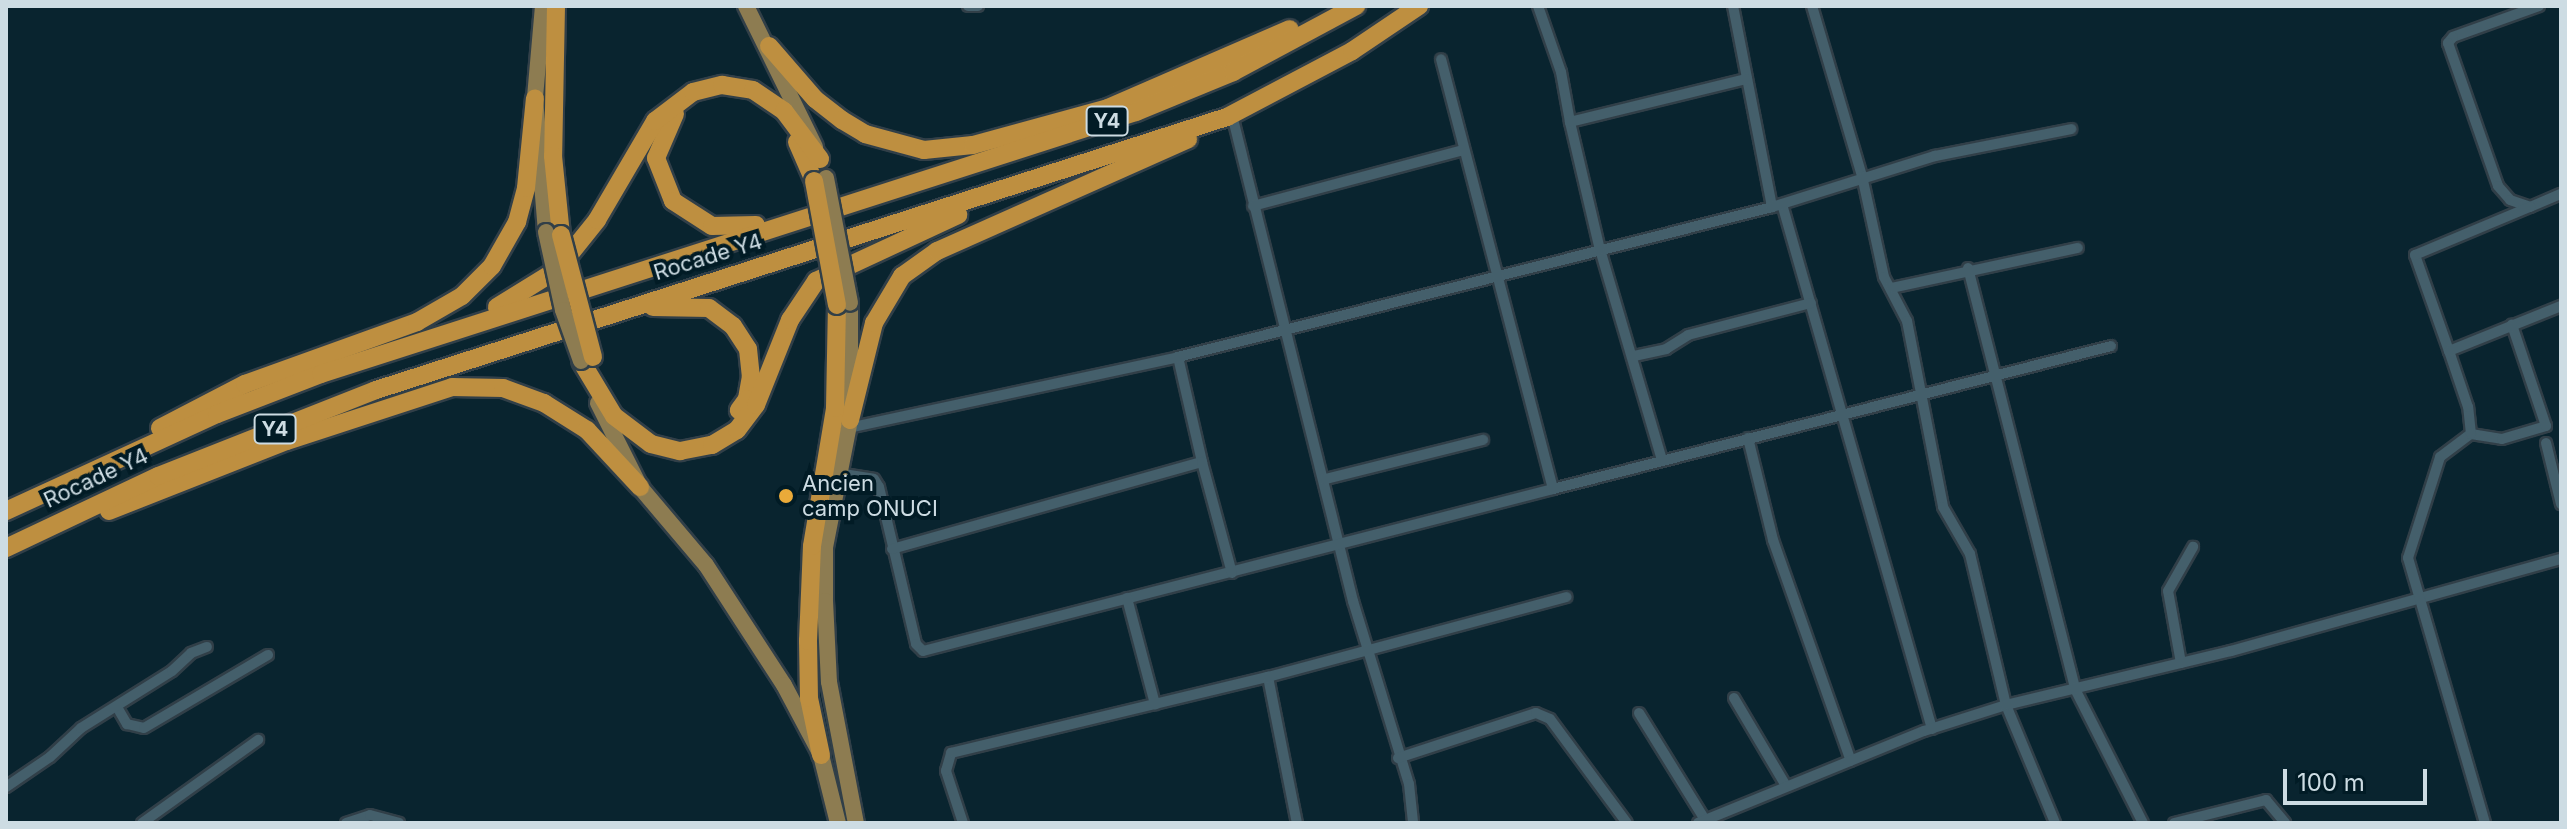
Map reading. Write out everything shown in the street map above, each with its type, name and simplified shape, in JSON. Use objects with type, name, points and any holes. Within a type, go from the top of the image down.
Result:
[{"type":"highway","points":[[556,6],[554,234],[587,359],[614,416],[651,444],[680,451],[712,445],[737,430],[756,405],[790,320],[816,281],[1046,176]]},
{"type":"highway","points":[[769,46],[815,99],[842,120],[865,134],[924,150],[973,145],[1108,108],[1211,67],[1335,6]]},
{"type":"highway","name":"Rocade Y4","points":[[6,511],[217,414],[432,335],[1136,112],[1233,72],[1356,6]]},
{"type":"highway","name":"Rocade Y4","points":[[6,549],[234,445],[553,330],[1229,116],[1352,51],[1419,6]]},
{"type":"highway","points":[[432,335],[507,303],[557,270],[597,220],[655,121],[693,92],[722,85],[753,90],[784,111],[820,159]]},
{"type":"highway","points":[[821,755],[809,698],[812,546],[835,408],[844,304],[820,180],[778,116],[750,99],[722,95],[678,109],[664,130],[656,158],[673,201],[712,226],[738,229],[845,205]]},
{"type":"highway","points":[[60,484],[245,384],[417,322],[462,296],[492,266],[517,222],[526,188],[535,98]]},
{"type":"highway","points":[[849,424],[874,323],[902,276],[937,251],[1155,158],[1229,116]]},
{"type":"highway","points":[[553,330],[666,304],[709,308],[733,326],[748,349],[747,399],[731,423],[708,437],[681,442],[655,435],[622,409],[587,359]]},
{"type":"highway","points":[[6,549],[287,441],[452,387],[503,388],[544,403],[587,430],[640,487]]},
{"type":"main road","points":[[543,6],[535,98],[554,234]]},
{"type":"main road","points":[[746,6],[769,46],[820,159],[820,180]]},
{"type":"main road","points":[[844,304],[849,424],[837,473],[825,548],[829,682],[856,823]]},
{"type":"main road","points":[[587,359],[640,487],[706,565],[784,685],[821,755],[838,823]]},
{"type":"street","points":[[968,6],[978,6]]},
{"type":"street","points":[[1538,6],[1561,72],[1600,250],[1634,356],[1662,460]]},
{"type":"street","points":[[1733,6],[1777,205],[1811,303],[1932,729]]},
{"type":"street","points":[[1812,6],[1862,176],[1867,214],[1891,288],[1907,321],[1943,507],[1970,554],[2006,705],[2055,823]]},
{"type":"street","points":[[2530,207],[2510,200],[2498,186],[2448,43],[2453,37],[2539,6]]},
{"type":"street","points":[[1441,59],[1553,489]]},
{"type":"street","points":[[1570,122],[1747,79]]},
{"type":"street","points":[[1229,116],[1326,479],[1366,649],[1398,758],[1409,784],[1413,823]]},
{"type":"street","points":[[849,424],[1178,357],[1777,205],[1862,176],[2071,129]]},
{"type":"street","points":[[1253,206],[1464,150]]},
{"type":"street","points":[[2471,434],[2468,407],[2415,255],[2561,194]]},
{"type":"street","points":[[1891,288],[1968,268],[2078,248]]},
{"type":"street","points":[[1968,268],[1998,375],[2075,689],[2143,823]]},
{"type":"street","points":[[1634,356],[1666,349],[1688,335],[1811,303]]},
{"type":"street","points":[[2449,351],[2561,306]]},
{"type":"street","points":[[2485,823],[2408,558],[2440,457],[2471,434],[2502,439],[2546,426],[2512,325]]},
{"type":"street","points":[[837,473],[874,479],[916,644],[923,651],[1342,547],[1840,412],[2111,346]]},
{"type":"street","points":[[1178,357],[1232,573]]},
{"type":"street","points":[[1748,438],[1773,540],[1851,761]]},
{"type":"street","points":[[1326,479],[1483,440]]},
{"type":"street","points":[[2546,443],[2561,504]]},
{"type":"street","points":[[892,549],[1202,462]]},
{"type":"street","points":[[2181,663],[2168,591],[2193,547]]},
{"type":"street","points":[[1639,713],[1702,821],[1932,729],[2006,705],[2181,663],[2561,559]]},
{"type":"street","points":[[963,823],[946,771],[951,753],[1268,677],[1566,597]]},
{"type":"street","points":[[1127,598],[1155,704]]},
{"type":"street","points":[[6,787],[50,757],[81,728],[117,707],[191,653],[207,647]]},
{"type":"street","points":[[117,707],[127,724],[144,728],[268,655]]},
{"type":"street","points":[[1268,677],[1297,823]]},
{"type":"street","points":[[1734,698],[1786,786]]},
{"type":"street","points":[[1398,758],[1536,713],[1550,719],[1627,823]]},
{"type":"street","points":[[142,823],[258,740]]},
{"type":"street","points":[[2174,823],[2266,800],[2285,823]]},
{"type":"street","points":[[346,823],[370,815],[399,823]]},
{"type":"place","name":"Ancien camp ONUCI","points":[[786,496]]}]
